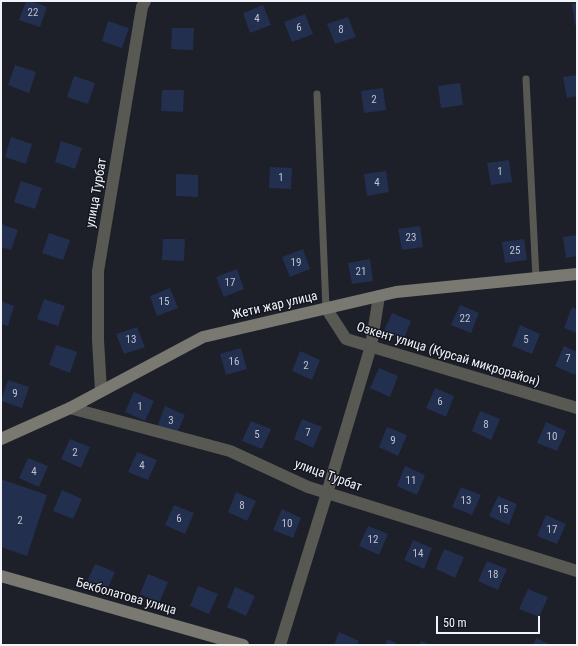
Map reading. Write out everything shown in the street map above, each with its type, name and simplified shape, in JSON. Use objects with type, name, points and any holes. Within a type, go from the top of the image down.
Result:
[{"type":"street","name":"улица Турбат","points":[[102,391],[98,340],[98,271],[142,7],[145,1]]},
{"type":"street","name":"Жети жар улица","points":[[1,439],[70,408],[203,337],[396,292],[577,274]]},
{"type":"street","points":[[280,645],[371,346],[379,296]]},
{"type":"street","name":"Озкент улица (Курсай микрорайон)","points":[[326,308],[346,339],[577,408]]},
{"type":"street","name":"улица Турбат","points":[[70,408],[230,451],[308,487],[577,571]]},
{"type":"street","name":"Бекболатова улица","points":[[1,576],[243,645]]},
{"type":"lane","points":[[526,79],[536,278]]},
{"type":"lane","points":[[317,94],[326,308]]},
{"type":"building","points":[[26,1],[31,1],[47,7],[40,27],[19,20]]},
{"type":"building","points":[[577,3],[577,25],[575,25],[572,4]]},
{"type":"building","points":[[263,5],[271,25],[250,33],[243,13]]},
{"type":"building","points":[[305,14],[313,34],[292,42],[284,22]]},
{"type":"building","points":[[348,17],[356,37],[335,44],[327,24]]},
{"type":"building","points":[[108,21],[129,28],[122,48],[102,41]]},
{"type":"building","points":[[172,28],[194,28],[193,50],[171,49]]},
{"type":"building","points":[[15,65],[36,72],[29,93],[8,85]]},
{"type":"building","points":[[577,75],[577,96],[567,98],[563,77]]},
{"type":"building","points":[[74,76],[95,83],[88,104],[67,97]]},
{"type":"building","points":[[460,83],[463,105],[441,108],[438,86]]},
{"type":"building","points":[[383,88],[386,110],[364,113],[361,91]]},
{"type":"building","points":[[162,90],[184,90],[183,112],[161,111]]},
{"type":"building","points":[[11,137],[32,144],[26,164],[5,157]]},
{"type":"building","points":[[61,141],[82,148],[75,169],[55,162]]},
{"type":"building","points":[[509,160],[512,182],[491,185],[487,163]]},
{"type":"building","points":[[270,167],[292,168],[291,189],[269,188]]},
{"type":"building","points":[[386,171],[389,192],[367,196],[364,174]]},
{"type":"building","points":[[176,174],[198,175],[198,197],[176,196]]},
{"type":"building","points":[[21,181],[42,188],[35,209],[14,202]]},
{"type":"building","points":[[1,224],[18,230],[11,250],[1,247]]},
{"type":"building","points":[[420,226],[423,247],[402,250],[398,229]]},
{"type":"building","points":[[49,233],[70,240],[63,260],[42,253]]},
{"type":"building","points":[[577,235],[577,256],[566,258],[563,237]]},
{"type":"building","points":[[163,239],[185,239],[184,261],[162,260]]},
{"type":"building","points":[[524,239],[527,260],[505,263],[502,242]]},
{"type":"building","points":[[303,249],[310,269],[290,277],[282,257]]},
{"type":"building","points":[[370,259],[373,281],[352,284],[348,263]]},
{"type":"building","points":[[237,269],[244,289],[224,297],[216,277]]},
{"type":"building","points":[[170,288],[178,308],[157,316],[150,296]]},
{"type":"building","points":[[44,299],[65,306],[58,326],[37,319]]},
{"type":"building","points":[[1,301],[14,306],[8,326],[1,324]]},
{"type":"building","points":[[460,305],[479,313],[471,333],[451,325]]},
{"type":"building","points":[[572,307],[577,310],[577,333],[564,328]]},
{"type":"building","points":[[392,313],[411,321],[403,341],[383,333]]},
{"type":"building","points":[[520,325],[540,334],[532,354],[512,346]]},
{"type":"building","points":[[137,327],[145,347],[124,354],[116,334]]},
{"type":"building","points":[[56,345],[77,352],[70,373],[49,365]]},
{"type":"building","points":[[564,346],[577,352],[577,369],[575,375],[555,366]]},
{"type":"building","points":[[241,348],[247,369],[226,375],[220,354]]},
{"type":"building","points":[[300,351],[320,360],[312,380],[292,371]]},
{"type":"building","points":[[379,368],[398,376],[390,397],[370,388]]},
{"type":"building","points":[[8,380],[29,387],[22,408],[1,401]]},
{"type":"building","points":[[435,388],[454,396],[446,417],[426,408]]},
{"type":"building","points":[[134,392],[154,401],[145,421],[125,412]]},
{"type":"building","points":[[165,406],[185,415],[176,435],[157,427]]},
{"type":"building","points":[[480,411],[500,419],[491,440],[472,431]]},
{"type":"building","points":[[302,419],[322,427],[313,448],[294,439]]},
{"type":"building","points":[[251,421],[271,429],[262,449],[242,441]]},
{"type":"building","points":[[546,422],[566,431],[557,451],[537,443]]},
{"type":"building","points":[[387,427],[407,435],[398,456],[379,447]]},
{"type":"building","points":[[70,439],[90,447],[81,468],[61,459]]},
{"type":"building","points":[[137,452],[157,460],[148,480],[128,472]]},
{"type":"building","points":[[28,458],[48,466],[39,487],[19,478]]},
{"type":"building","points":[[405,466],[425,475],[417,495],[397,486]]},
{"type":"building","points":[[1,479],[47,495],[27,556],[1,547]]},
{"type":"building","points":[[461,487],[481,495],[472,515],[452,507]]},
{"type":"building","points":[[62,490],[82,499],[73,519],[53,511]]},
{"type":"building","points":[[236,492],[256,501],[247,521],[228,512]]},
{"type":"building","points":[[498,496],[517,504],[509,525],[489,516]]},
{"type":"building","points":[[174,505],[194,513],[185,534],[165,525]]},
{"type":"building","points":[[282,509],[301,518],[293,538],[273,530]]},
{"type":"building","points":[[546,515],[566,524],[557,544],[537,536]]},
{"type":"building","points":[[368,526],[388,534],[379,555],[359,546]]},
{"type":"building","points":[[413,540],[432,548],[424,569],[404,560]]},
{"type":"building","points":[[444,549],[464,557],[455,578],[436,569]]},
{"type":"building","points":[[487,561],[507,569],[498,590],[478,581]]},
{"type":"building","points":[[95,564],[115,572],[106,592],[86,584]]},
{"type":"building","points":[[148,574],[168,582],[159,603],[140,594]]},
{"type":"building","points":[[198,586],[218,594],[209,614],[190,606]]},
{"type":"building","points":[[235,587],[255,596],[246,616],[227,607]]},
{"type":"building","points":[[528,589],[548,597],[539,617],[519,609]]},
{"type":"building","points":[[339,632],[359,641],[357,645],[334,645]]},
{"type":"building","points":[[536,638],[551,645],[533,645]]},
{"type":"building","points":[[387,639],[400,645],[385,645]]},
{"type":"building","points":[[421,641],[431,645],[419,645]]}]
